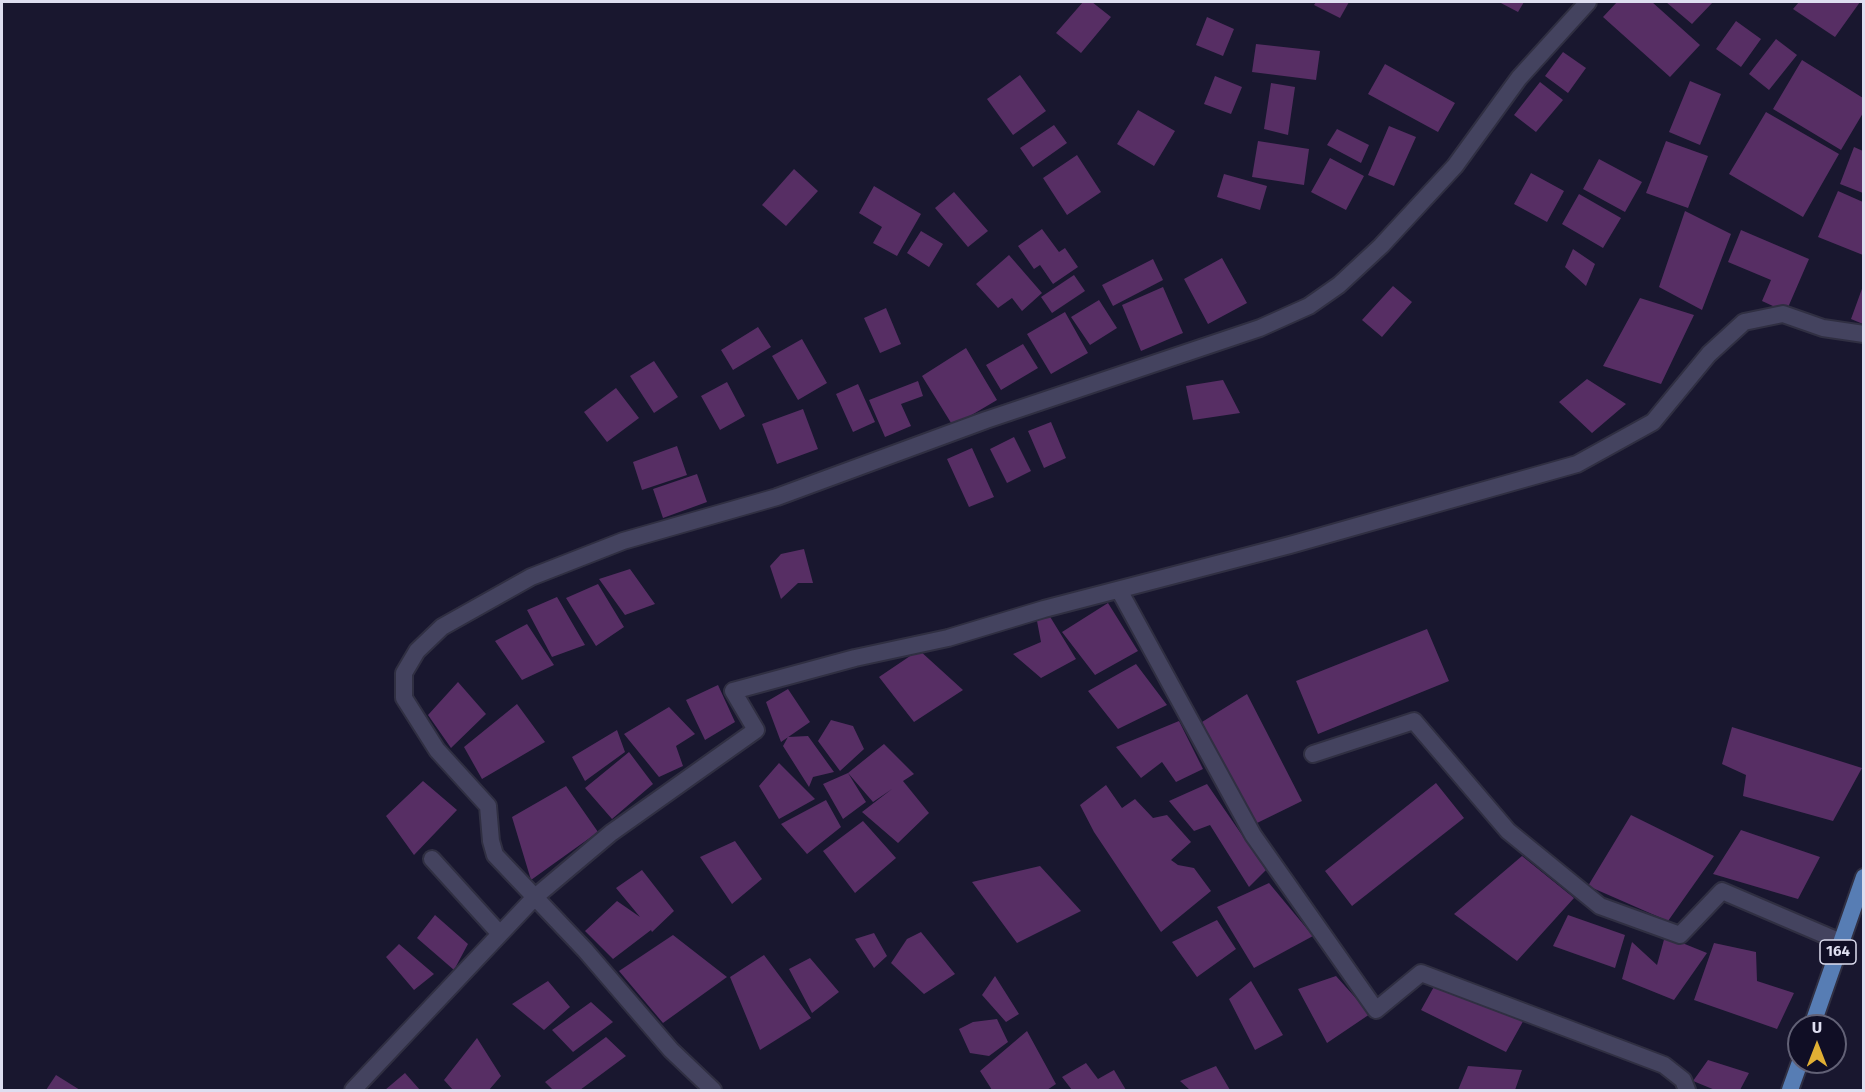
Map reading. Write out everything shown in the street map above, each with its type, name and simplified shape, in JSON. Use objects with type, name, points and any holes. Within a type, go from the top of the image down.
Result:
[{"type":"main road","name":"164","points":[[1816,1014],[1863,878]]},
{"type":"main road","points":[[1790,1090],[1796,1074]]},
{"type":"street","points":[[713,1090],[671,1050],[585,950],[495,855],[491,841],[488,806],[437,750],[404,698],[404,673],[417,651],[442,627],[531,577],[623,541],[777,497],[986,420],[1260,328],[1309,306],[1339,285],[1389,238],[1455,166],[1519,78],[1588,2]]},
{"type":"street","points":[[353,1090],[534,897],[611,834],[756,730],[733,691],[855,658],[948,638],[1044,609],[1302,542],[1577,464],[1653,422],[1709,354],[1744,322],[1783,315],[1823,328],[1863,334]]},
{"type":"street","points":[[1119,590],[1253,835],[1376,1010],[1421,972],[1664,1065],[1683,1080],[1687,1090]]},
{"type":"street","points":[[1313,754],[1414,721],[1508,831],[1600,906],[1680,935],[1722,891],[1841,942]]},
{"type":"street","points":[[432,859],[500,934]]},
{"type":"building","points":[[1083,2],[1092,2],[1111,17],[1081,53],[1056,33]]},
{"type":"building","points":[[1316,2],[1349,2],[1340,18],[1314,5]]},
{"type":"building","points":[[1499,2],[1524,2],[1518,12]]},
{"type":"building","points":[[1617,2],[1652,2],[1700,45],[1670,77],[1603,17]]},
{"type":"building","points":[[1666,2],[1713,2],[1692,24]]},
{"type":"building","points":[[1799,2],[1860,2],[1835,37],[1793,9]]},
{"type":"building","points":[[1207,17],[1234,29],[1223,56],[1196,45]]},
{"type":"building","points":[[1736,21],[1761,39],[1741,67],[1716,49]]},
{"type":"building","points":[[1776,39],[1797,55],[1769,90],[1749,74]]},
{"type":"building","points":[[1256,44],[1320,51],[1316,80],[1252,72]]},
{"type":"building","points":[[1563,52],[1586,68],[1568,93],[1545,76]]},
{"type":"building","points":[[1802,60],[1863,98],[1863,113],[1841,150],[1773,109]]},
{"type":"building","points":[[1385,64],[1455,103],[1438,132],[1368,94]]},
{"type":"building","points":[[1020,75],[1046,111],[1013,135],[987,99]]},
{"type":"building","points":[[1215,76],[1242,87],[1231,114],[1204,104]]},
{"type":"building","points":[[1690,81],[1721,94],[1700,145],[1669,132]]},
{"type":"building","points":[[1540,82],[1563,100],[1536,132],[1514,115]]},
{"type":"building","points":[[1271,83],[1295,87],[1288,135],[1264,129]]},
{"type":"building","points":[[1138,110],[1175,131],[1154,166],[1117,144]]},
{"type":"building","points":[[1766,112],[1839,154],[1803,217],[1729,174]]},
{"type":"building","points":[[1054,125],[1067,143],[1033,167],[1020,148]]},
{"type":"building","points":[[1389,126],[1416,137],[1394,186],[1368,175]]},
{"type":"building","points":[[1337,129],[1369,145],[1361,163],[1327,145]]},
{"type":"building","points":[[1258,141],[1309,149],[1304,185],[1252,177]]},
{"type":"building","points":[[1666,141],[1708,156],[1688,208],[1646,193]]},
{"type":"building","points":[[1854,147],[1863,151],[1863,193],[1840,184]]},
{"type":"building","points":[[1077,155],[1101,192],[1067,215],[1043,178]]},
{"type":"building","points":[[1330,158],[1364,176],[1346,210],[1311,192]]},
{"type":"building","points":[[1599,159],[1642,182],[1625,212],[1583,189]]},
{"type":"building","points":[[794,169],[818,191],[786,226],[762,205]]},
{"type":"building","points":[[1531,173],[1564,191],[1547,222],[1514,204]]},
{"type":"building","points":[[1224,174],[1267,186],[1260,210],[1217,197]]},
{"type":"building","points":[[874,186],[921,214],[897,256],[873,243],[882,227],[859,213]]},
{"type":"building","points":[[1838,191],[1863,202],[1863,255],[1818,237]]},
{"type":"building","points":[[954,192],[988,231],[968,247],[935,208]]},
{"type":"building","points":[[1579,194],[1621,218],[1603,248],[1562,224]]},
{"type":"building","points":[[1685,211],[1731,234],[1702,310],[1659,287]]},
{"type":"building","points":[[1042,229],[1059,252],[1065,248],[1078,267],[1053,284],[1040,265],[1034,269],[1018,246]]},
{"type":"building","points":[[1741,230],[1809,259],[1786,312],[1762,301],[1771,280],[1728,262]]},
{"type":"building","points":[[921,231],[943,244],[929,267],[907,253]]},
{"type":"building","points":[[1573,249],[1595,264],[1586,286],[1565,267]]},
{"type":"building","points":[[1009,255],[1042,293],[1022,311],[1012,298],[998,308],[976,284]]},
{"type":"building","points":[[1222,258],[1247,303],[1208,324],[1184,279]]},
{"type":"building","points":[[1153,259],[1163,280],[1113,306],[1102,285]]},
{"type":"building","points":[[1074,275],[1085,291],[1052,313],[1041,297]]},
{"type":"building","points":[[1393,286],[1412,302],[1382,337],[1362,320]]},
{"type":"building","points":[[1863,286],[1863,324],[1851,319]]},
{"type":"building","points":[[1163,287],[1183,333],[1141,351],[1122,305]]},
{"type":"building","points":[[1640,298],[1694,315],[1661,384],[1603,366]]},
{"type":"building","points":[[1099,300],[1117,328],[1090,345],[1071,317]]},
{"type":"building","points":[[886,308],[901,344],[880,353],[864,318]]},
{"type":"building","points":[[1065,312],[1088,353],[1051,374],[1027,334]]},
{"type":"building","points":[[758,327],[771,347],[733,370],[721,350]]},
{"type":"building","points":[[802,339],[827,383],[798,400],[772,356]]},
{"type":"building","points":[[1023,344],[1038,368],[1001,390],[986,365]]},
{"type":"building","points":[[966,348],[997,400],[953,426],[922,376]]},
{"type":"building","points":[[654,361],[678,397],[654,413],[630,376]]},
{"type":"building","points":[[1587,379],[1626,404],[1592,433],[1559,402]]},
{"type":"building","points":[[1223,380],[1240,413],[1193,420],[1186,386]]},
{"type":"building","points":[[918,381],[923,396],[901,404],[911,426],[885,437],[869,400]]},
{"type":"building","points":[[727,382],[745,416],[720,430],[701,396]]},
{"type":"building","points":[[858,384],[875,422],[853,432],[836,394]]},
{"type":"building","points":[[616,388],[639,418],[607,442],[584,412]]},
{"type":"building","points":[[803,409],[818,449],[777,464],[762,424]]},
{"type":"building","points":[[1051,422],[1066,458],[1044,468],[1028,431]]},
{"type":"building","points":[[1014,437],[1031,471],[1007,483],[990,449]]},
{"type":"building","points":[[677,446],[687,475],[642,490],[633,462]]},
{"type":"building","points":[[972,448],[994,497],[969,507],[947,459]]},
{"type":"building","points":[[697,474],[707,502],[663,518],[653,489]]},
{"type":"building","points":[[804,549],[813,583],[798,583],[781,599],[770,566],[781,554]]},
{"type":"building","points":[[630,569],[655,604],[625,615],[599,579]]},
{"type":"building","points":[[598,584],[624,627],[596,646],[566,598]]},
{"type":"building","points":[[557,597],[585,645],[552,657],[527,610]]},
{"type":"building","points":[[1108,603],[1138,651],[1095,675],[1062,632]]},
{"type":"building","points":[[1049,615],[1076,659],[1041,678],[1013,654],[1041,642],[1037,621]]},
{"type":"building","points":[[527,624],[554,665],[522,680],[495,641]]},
{"type":"building","points":[[1427,629],[1449,681],[1318,734],[1296,681]]},
{"type":"building","points":[[919,650],[963,690],[914,722],[879,677]]},
{"type":"building","points":[[1136,664],[1167,705],[1118,729],[1088,691]]},
{"type":"building","points":[[458,682],[486,714],[451,748],[428,715]]},
{"type":"building","points":[[718,685],[735,722],[705,740],[686,700]]},
{"type":"building","points":[[788,689],[810,722],[781,742],[766,702]]},
{"type":"building","points":[[1247,694],[1302,801],[1255,824],[1202,722]]},
{"type":"building","points":[[517,704],[545,742],[482,779],[464,747]]},
{"type":"building","points":[[669,707],[695,734],[676,746],[683,766],[659,777],[624,734]]},
{"type":"building","points":[[831,720],[853,726],[864,749],[840,771],[818,741]]},
{"type":"building","points":[[1179,721],[1203,769],[1176,782],[1162,762],[1141,778],[1116,747]]},
{"type":"building","points":[[1732,727],[1862,768],[1833,821],[1743,796],[1746,775],[1722,764]]},
{"type":"building","points":[[617,730],[625,752],[585,781],[572,757]]},
{"type":"building","points":[[808,736],[834,772],[813,777],[809,787],[783,746],[788,737]]},
{"type":"building","points":[[884,744],[914,774],[903,781],[929,813],[898,843],[862,812],[892,789],[873,802],[848,773]]},
{"type":"building","points":[[629,752],[653,784],[612,819],[585,788]]},
{"type":"building","points":[[779,763],[815,799],[779,819],[759,786]]},
{"type":"building","points":[[848,773],[866,802],[843,819],[823,784]]},
{"type":"building","points":[[423,781],[457,810],[414,855],[386,816]]},
{"type":"building","points":[[1436,783],[1464,818],[1352,906],[1325,871]]},
{"type":"building","points":[[1207,784],[1266,870],[1249,887],[1210,825],[1194,831],[1169,801]]},
{"type":"building","points":[[1106,785],[1122,808],[1135,799],[1153,818],[1167,815],[1191,842],[1171,860],[1178,865],[1194,868],[1211,891],[1161,932],[1094,832],[1080,805]]},
{"type":"building","points":[[566,786],[598,832],[531,880],[512,817]]},
{"type":"building","points":[[826,800],[841,827],[807,854],[781,824]]},
{"type":"building","points":[[1631,815],[1714,856],[1668,921],[1588,886]]},
{"type":"building","points":[[863,821],[896,858],[855,893],[823,851]]},
{"type":"building","points":[[1741,830],[1820,857],[1798,899],[1713,874]]},
{"type":"building","points":[[735,841],[762,879],[732,904],[700,857]]},
{"type":"building","points":[[1522,856],[1574,898],[1517,961],[1454,914]]},
{"type":"building","points":[[1040,866],[1081,911],[1017,943],[972,882]]},
{"type":"building","points":[[642,870],[674,911],[652,932],[651,930],[613,959],[585,931],[617,901],[640,917],[616,888]]},
{"type":"building","points":[[1269,883],[1313,936],[1254,968],[1217,907]]},
{"type":"building","points":[[435,915],[468,944],[454,970],[417,938]]},
{"type":"building","points":[[1568,915],[1625,935],[1615,968],[1553,946]]},
{"type":"building","points":[[1217,920],[1236,949],[1197,977],[1172,942]]},
{"type":"building","points":[[921,932],[955,974],[924,994],[891,963],[907,939]]},
{"type":"building","points":[[874,933],[887,956],[874,968],[855,939]]},
{"type":"building","points":[[673,935],[727,977],[663,1023],[619,971]]},
{"type":"building","points":[[1665,936],[1707,953],[1674,1000],[1622,979],[1632,942],[1657,965]]},
{"type":"building","points":[[1714,943],[1756,952],[1757,981],[1794,993],[1777,1029],[1694,1000]]},
{"type":"building","points":[[399,944],[434,974],[414,990],[386,957]]},
{"type":"building","points":[[764,955],[811,1018],[760,1050],[730,977]]},
{"type":"building","points":[[810,958],[839,992],[812,1013],[789,969]]},
{"type":"building","points":[[995,976],[1019,1014],[1006,1022],[982,995]]},
{"type":"building","points":[[1336,976],[1370,1014],[1327,1043],[1298,989]]},
{"type":"building","points":[[548,981],[570,1007],[544,1030],[512,1004]]},
{"type":"building","points":[[1251,981],[1283,1035],[1255,1050],[1229,999]]},
{"type":"building","points":[[1436,983],[1526,1016],[1506,1052],[1421,1010]]},
{"type":"building","points":[[591,1002],[613,1022],[573,1052],[552,1030]]},
{"type":"building","points":[[997,1019],[1008,1042],[989,1056],[970,1053],[959,1029],[973,1022]]},
{"type":"building","points":[[1027,1031],[1056,1084],[1047,1090],[992,1090],[980,1071]]},
{"type":"building","points":[[606,1037],[626,1056],[580,1090],[553,1090],[545,1082]]},
{"type":"building","points":[[477,1038],[501,1076],[489,1090],[453,1090],[444,1080]]},
{"type":"building","points":[[1708,1060],[1749,1073],[1740,1090],[1715,1090],[1693,1081]]},
{"type":"building","points":[[1086,1063],[1098,1079],[1114,1070],[1126,1090],[1072,1090],[1062,1077]]},
{"type":"building","points":[[1216,1066],[1230,1090],[1190,1090],[1180,1081]]},
{"type":"building","points":[[1468,1066],[1522,1070],[1515,1090],[1458,1090]]},
{"type":"building","points":[[405,1073],[420,1090],[385,1090]]},
{"type":"building","points":[[56,1075],[80,1090],[46,1090]]}]
